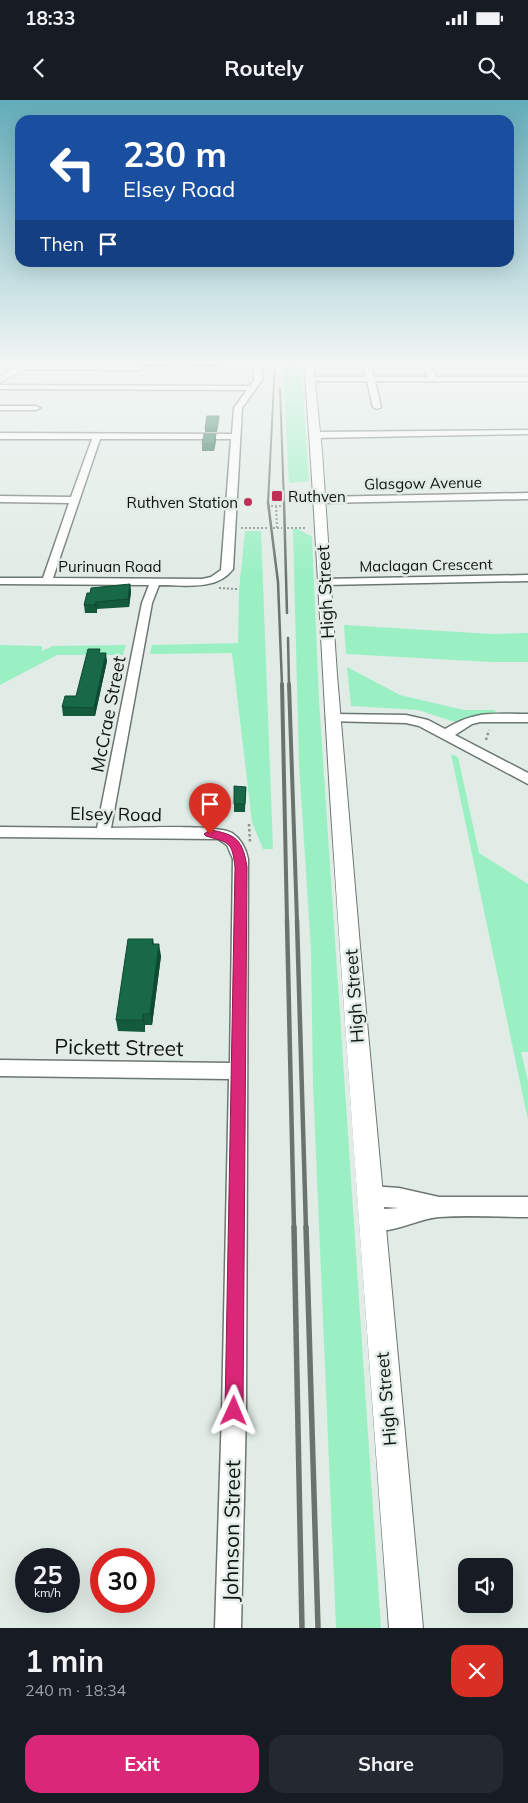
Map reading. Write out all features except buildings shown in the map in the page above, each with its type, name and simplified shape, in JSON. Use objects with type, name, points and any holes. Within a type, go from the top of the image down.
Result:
[{"type":"main road","name":"High Street","points":[[315,435],[332,718],[370,1208],[406,1628]]},
{"type":"street","points":[[315,435],[364,434]]},
{"type":"street","points":[[0,436],[236,437]]},
{"type":"street","points":[[47,581],[97,436]]},
{"type":"street","name":"Purinuan Road","points":[[0,580],[202,582],[220,577],[228,569],[236,437]]},
{"type":"street","name":"Glasgow Avenue","points":[[319,500],[528,496]]},
{"type":"street","points":[[0,499],[74,500]]},
{"type":"street","name":"Maclagan Crescent","points":[[324,582],[528,578]]},
{"type":"street","name":"McCrae Street","points":[[103,833],[151,582]]},
{"type":"street","points":[[332,718],[406,719],[431,726],[528,779]]},
{"type":"street","points":[[453,738],[486,721],[494,723],[528,718]]},
{"type":"street","name":"Elsey Road","points":[[0,832],[210,834],[230,838]]},
{"type":"street","name":"Johnson Street","points":[[228,1628],[241,867],[237,848],[230,838]]},
{"type":"street","name":"Pickett Street","points":[[0,1068],[238,1071]]},
{"type":"street","points":[[370,1208],[401,1218],[439,1207],[528,1207]]},
{"type":"path","points":[[271,506],[282,506]]},
{"type":"path","points":[[276,506],[278,528]]},
{"type":"path","points":[[240,528],[267,528]]},
{"type":"path","points":[[273,528],[282,528]]},
{"type":"path","points":[[287,528],[307,528]]},
{"type":"path","points":[[298,528],[307,532]]},
{"type":"path","points":[[486,740],[494,723]]},
{"type":"green space","points":[[287,434],[306,434],[309,481],[289,483]]},
{"type":"green space","points":[[293,529],[298,529],[312,537],[319,700],[381,1628],[336,1628],[313,1083],[311,950],[299,764]]},
{"type":"green space","points":[[245,531],[261,531],[273,849],[263,849],[252,822],[232,653],[150,654],[152,645],[238,643],[239,590]]},
{"type":"green space","points":[[344,625],[492,634],[528,633],[528,662],[491,662],[346,654]]},
{"type":"green space","points":[[0,645],[42,646],[42,651],[53,646],[126,645],[123,655],[57,655],[0,685]]},
{"type":"green space","points":[[347,667],[400,695],[464,710],[495,710],[496,713],[468,717],[455,722],[418,710],[351,706]]},
{"type":"green space","points":[[451,754],[458,757],[479,853],[528,884],[528,1052],[521,1052],[528,1081],[528,1120]]},
{"type":"railway","points":[[268,502],[271,434]]},
{"type":"railway","points":[[282,434],[284,503]]},
{"type":"railway","points":[[268,502],[278,582],[282,685]]},
{"type":"railway","points":[[284,502],[287,613]]},
{"type":"railway","points":[[288,638],[289,685]]},
{"type":"railway","points":[[282,684],[287,921]]},
{"type":"railway","points":[[289,684],[297,921]]},
{"type":"railway","points":[[287,920],[294,1229]]},
{"type":"railway","points":[[297,920],[306,1229]]},
{"type":"railway","points":[[294,1227],[302,1628]]},
{"type":"railway","points":[[306,1227],[318,1628]]},
{"type":"place","name":"Ruthven","points":[[277,496]]},
{"type":"place","name":"Ruthven Station","points":[[248,502]]},
{"type":"route","points":[[210,834],[225,836],[234,842],[240,855],[242,882],[234,1411]]}]
